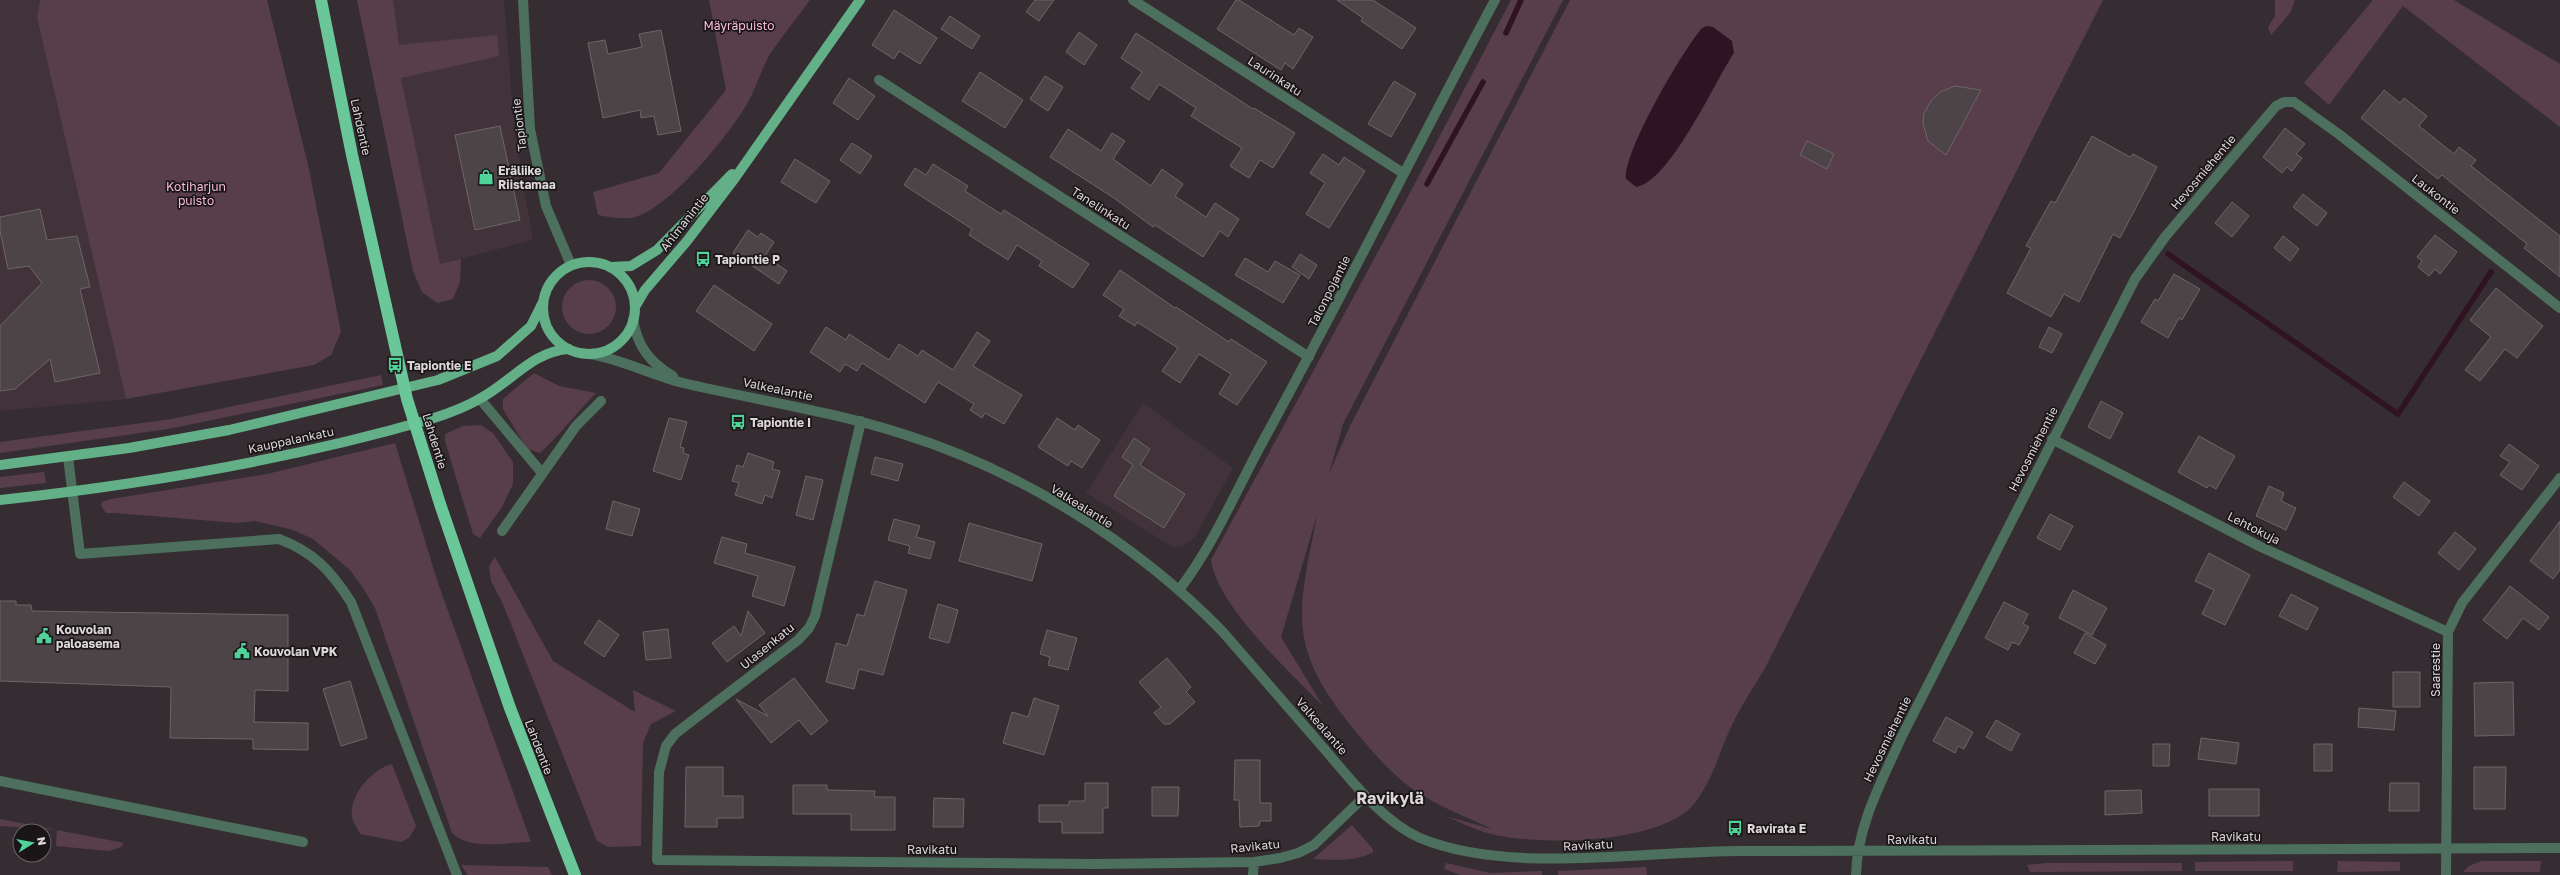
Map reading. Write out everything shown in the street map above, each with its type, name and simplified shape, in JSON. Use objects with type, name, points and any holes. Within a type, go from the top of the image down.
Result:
[{"type":"highway","name":"Lahdentie","points":[[321,0],[352,154],[407,399],[440,504],[510,708],[575,875]]},
{"type":"main road","name":"Ahlmanintie","points":[[635,307],[645,290],[687,241],[753,152],[860,0]]},
{"type":"main road","name":"Ahlmanintie","points":[[611,268],[631,266],[657,250],[753,152]]},
{"type":"main road","points":[[594,262],[611,268],[624,279],[633,296],[635,307],[633,320],[625,337],[615,346],[603,351],[589,354],[569,349],[554,338],[544,317],[543,302],[553,280],[570,265],[594,262]]},
{"type":"main road","name":"Kauppalankatu","points":[[0,465],[68,457],[229,430],[438,380],[481,364],[502,352],[531,326],[543,302]]},
{"type":"main road","name":"Kauppalankatu","points":[[0,500],[74,492],[150,481],[316,449],[433,418],[480,399],[544,354],[569,349]]},
{"type":"street","name":"Tapiontie","points":[[523,0],[530,129],[546,206],[570,265]]},
{"type":"street","name":"Laurinkatu","points":[[1133,0],[1403,173]]},
{"type":"street","name":"Talonpojantie","points":[[1179,590],[1201,560],[1240,482],[1309,357],[1403,173],[1495,0]]},
{"type":"street","name":"Tanelinkatu","points":[[879,80],[1309,357]]},
{"type":"street","name":"Hevosmiehentie","points":[[1856,875],[1856,852],[1867,812],[1902,736],[2134,279],[2165,237],[2265,117],[2276,106],[2284,102],[2294,102]]},
{"type":"street","name":"Laukontie","points":[[2294,102],[2340,135],[2560,308]]},
{"type":"street","name":"Valkealantie","points":[[633,320],[638,341],[653,362],[676,378],[695,385]]},
{"type":"street","name":"Valkealantie","points":[[589,354],[607,357],[666,378],[861,421],[940,447],[1001,473],[1084,521],[1179,590],[1222,631],[1365,796]]},
{"type":"street","points":[[480,399],[542,473]]},
{"type":"street","points":[[502,531],[576,426],[602,401]]},
{"type":"street","name":"Ulasenkatu","points":[[657,860],[659,772],[666,746],[675,734],[687,724],[798,640],[809,628],[815,616],[861,421]]},
{"type":"street","name":"Lehtokuja","points":[[2052,439],[2261,547],[2448,632]]},
{"type":"street","points":[[68,457],[74,492],[80,554],[279,539],[300,546],[314,556],[337,579],[351,602],[458,875]]},
{"type":"street","name":"Saarestie","points":[[2446,875],[2448,632],[2462,603],[2560,478]]},
{"type":"street","points":[[0,781],[303,842]]},
{"type":"street","name":"Ravikatu","points":[[657,860],[1095,864],[1254,862],[1280,858],[1298,853],[1314,845],[1365,796],[1377,808],[1416,837],[1449,849],[1497,858],[1552,859],[1735,851],[1856,852],[2560,848]]},
{"type":"street","points":[[1253,875],[1254,862]]},
{"type":"shaded area","points":[[0,0],[40,0],[37,19],[126,399],[0,411]]},
{"type":"shaded area","points":[[383,0],[504,0],[515,137],[533,240],[440,264]]},
{"type":"shaded area","points":[[1707,26],[1713,27],[1732,41],[1734,53],[1691,129],[1677,150],[1663,168],[1649,181],[1636,187],[1626,179],[1628,166],[1634,147],[1669,78],[1693,40],[1702,28]]},
{"type":"shaded area","points":[[1143,403],[1233,468],[1195,537],[1183,546],[1174,547],[1163,541],[1086,493]]},
{"type":"green space","name":"Kotiharjun puisto","points":[[40,0],[267,0],[309,169],[341,332],[331,355],[314,365],[126,399],[37,18]]},
{"type":"green space","points":[[357,0],[393,0],[399,45],[497,35],[499,56],[401,78],[440,264],[461,259],[460,282],[453,299],[437,303],[422,292],[413,271]]},
{"type":"green space","name":"Mäyräpuisto","points":[[709,0],[810,0],[770,54],[747,104],[738,118],[696,170],[662,202],[646,213],[631,218],[614,218],[598,215],[593,192],[659,173],[726,90]]},
{"type":"green space","points":[[1511,0],[1563,0],[1343,424],[1329,474],[1350,426],[1570,0],[2103,0],[1764,670],[1747,697],[1727,735],[1711,776],[1701,795],[1694,804],[1677,818],[1654,828],[1625,835],[1594,839],[1563,841],[1532,840],[1505,837],[1474,829],[1445,816],[1492,829],[1423,796],[1414,790],[1393,772],[1368,746],[1331,699],[1322,684],[1314,670],[1304,637],[1302,620],[1303,594],[1317,515],[1281,637],[1323,706],[1257,638],[1241,618],[1216,579],[1211,560],[1412,189]]},
{"type":"green space","points":[[2275,0],[2295,0],[2290,13],[2271,35],[2268,27],[2275,16]]},
{"type":"green space","points":[[2373,0],[2454,0],[2560,64],[2560,127],[2403,6],[2329,105],[2304,83]]},
{"type":"green space","points":[[584,280],[594,280],[604,284],[612,292],[616,302],[616,312],[612,322],[604,330],[594,334],[584,334],[574,330],[566,322],[562,312],[562,302],[566,292],[574,284]]},
{"type":"green space","points":[[534,373],[559,386],[596,393],[540,453],[527,449],[503,409],[503,399]]},
{"type":"green space","points":[[381,375],[383,385],[168,429],[0,453],[0,442],[172,419]]},
{"type":"green space","points":[[481,425],[493,433],[513,462],[513,484],[502,507],[480,538],[473,534],[445,441],[445,434],[463,426]]},
{"type":"green space","points":[[395,443],[438,583],[531,842],[479,844],[460,839],[452,833],[375,608],[350,570],[313,539],[293,530],[255,521],[237,523],[106,513],[101,506],[102,502],[111,499],[267,474]]},
{"type":"green space","points":[[44,472],[46,483],[0,488],[0,477]]},
{"type":"green space","points":[[495,557],[553,661],[635,712],[633,690],[676,711],[651,724],[643,743],[641,846],[608,847],[597,841],[503,604],[491,581],[489,566]]},
{"type":"green space","points":[[392,764],[416,826],[409,838],[401,842],[360,834],[352,817],[354,800],[363,784],[377,771]]},
{"type":"green space","points":[[0,819],[21,823],[12,823],[12,827],[0,826]]},
{"type":"green space","points":[[1352,825],[1373,849],[1373,852],[1352,859],[1313,859]]},
{"type":"green space","points":[[57,830],[124,843],[121,847],[109,851],[56,846]]},
{"type":"green space","points":[[2293,861],[2293,871],[2195,871],[2195,862]]},
{"type":"green space","points":[[2338,861],[2400,862],[2400,871],[2337,872]]},
{"type":"green space","points":[[2481,861],[2541,861],[2540,872],[2463,872],[2469,866]]},
{"type":"green space","points":[[1446,863],[1490,873],[1542,871],[1542,875],[1460,875],[1444,869]]},
{"type":"green space","points":[[2046,863],[2182,863],[2182,871],[2030,872],[2027,865]]},
{"type":"green space","points":[[461,865],[548,867],[552,875],[468,875]]},
{"type":"green space","points":[[1646,867],[1647,875],[1558,875],[1558,871]]},
{"type":"building","points":[[1035,0],[1054,0],[1039,21],[1026,12]]},
{"type":"building","points":[[1236,0],[1239,0],[1294,35],[1299,28],[1313,37],[1293,69],[1285,63],[1281,70],[1217,29]]},
{"type":"building","points":[[1337,0],[1373,0],[1416,28],[1402,49],[1361,21],[1363,18]]},
{"type":"building","points":[[894,10],[937,38],[920,64],[899,51],[894,59],[872,45]]},
{"type":"building","points":[[950,16],[980,36],[972,49],[941,29]]},
{"type":"building","points":[[661,30],[681,131],[658,135],[654,116],[641,118],[640,110],[603,118],[588,43],[605,40],[608,54],[642,47],[639,34]]},
{"type":"building","points":[[1079,32],[1097,45],[1084,65],[1066,52]]},
{"type":"building","points":[[1136,33],[1253,109],[1254,108],[1295,133],[1273,168],[1260,160],[1249,178],[1230,166],[1242,148],[1191,116],[1196,108],[1159,84],[1149,100],[1131,88],[1142,72],[1121,58]]},
{"type":"building","points":[[980,72],[1023,100],[1005,128],[962,101]]},
{"type":"building","points":[[1045,76],[1063,87],[1048,111],[1030,99]]},
{"type":"building","points":[[849,78],[875,96],[858,120],[833,103]]},
{"type":"building","points":[[1394,81],[1416,94],[1391,137],[1368,124]]},
{"type":"building","points":[[1955,86],[1981,90],[1946,155],[1928,141],[1923,123],[1924,113],[1931,101],[1940,92]]},
{"type":"building","points":[[2384,90],[2400,103],[2404,98],[2427,116],[2419,126],[2454,154],[2459,147],[2476,160],[2471,166],[2560,236],[2560,277],[2524,248],[2527,244],[2442,175],[2438,179],[2361,118]]},
{"type":"building","points":[[500,126],[520,220],[475,230],[455,135]]},
{"type":"building","points":[[2285,128],[2305,144],[2296,154],[2302,158],[2292,171],[2287,167],[2282,173],[2263,157]]},
{"type":"building","points":[[1068,129],[1101,151],[1112,133],[1125,141],[1113,159],[1151,186],[1162,169],[1183,184],[1175,196],[1206,217],[1215,203],[1239,219],[1228,237],[1220,231],[1203,257],[1155,225],[1153,227],[1114,198],[1050,157]]},
{"type":"building","points":[[2092,136],[2130,157],[2133,154],[2157,167],[2120,238],[2113,234],[2079,302],[2064,294],[2051,317],[2007,293],[2031,248],[2026,246],[2051,201],[2055,203]]},
{"type":"building","points":[[1807,141],[1834,154],[1827,169],[1800,155]]},
{"type":"building","points":[[852,143],[872,156],[860,174],[840,160]]},
{"type":"building","points":[[1323,154],[1339,165],[1344,157],[1365,171],[1329,228],[1306,214],[1325,183],[1310,173]]},
{"type":"building","points":[[795,159],[830,181],[816,203],[781,182]]},
{"type":"building","points":[[933,164],[968,186],[965,191],[1001,214],[1004,210],[1089,264],[1073,288],[1039,266],[1042,261],[1017,245],[1008,260],[969,235],[972,229],[904,185],[915,168],[926,175]]},
{"type":"building","points":[[2303,194],[2327,213],[2317,226],[2293,207]]},
{"type":"building","points":[[2232,202],[2249,216],[2232,237],[2215,223]]},
{"type":"building","points":[[40,209],[47,240],[77,236],[90,287],[80,289],[100,373],[55,382],[50,359],[15,389],[0,391],[0,326],[42,283],[29,266],[8,269],[0,231],[0,217]]},
{"type":"building","points":[[748,230],[758,237],[761,233],[774,242],[765,256],[787,271],[779,284],[733,253]]},
{"type":"building","points":[[2435,235],[2457,252],[2440,274],[2435,269],[2429,276],[2418,267],[2422,261],[2417,257]]},
{"type":"building","points":[[2283,236],[2299,249],[2290,261],[2274,248]]},
{"type":"building","points":[[1300,254],[1317,265],[1309,279],[1292,267]]},
{"type":"building","points":[[1245,258],[1268,272],[1275,261],[1300,275],[1283,303],[1235,275]]},
{"type":"building","points":[[1120,270],[1175,308],[1176,307],[1229,342],[1231,339],[1267,362],[1237,405],[1219,394],[1231,374],[1199,354],[1180,383],[1162,371],[1178,348],[1137,322],[1135,326],[1119,316],[1124,309],[1103,295]]},
{"type":"building","points":[[2174,274],[2200,289],[2182,320],[2179,318],[2168,338],[2141,322],[2155,299],[2158,301]]},
{"type":"building","points":[[714,285],[772,324],[754,351],[696,311]]},
{"type":"building","points":[[2496,288],[2543,326],[2517,358],[2505,349],[2480,381],[2465,370],[2491,337],[2470,320]]},
{"type":"building","points":[[826,327],[846,340],[849,334],[889,360],[899,344],[918,356],[922,350],[953,370],[977,332],[990,341],[973,366],[1022,395],[1004,424],[985,413],[982,418],[970,410],[974,404],[938,382],[925,403],[862,363],[857,371],[845,364],[840,372],[810,352]]},
{"type":"building","points":[[2049,327],[2062,334],[2052,353],[2039,347]]},
{"type":"building","points":[[2101,401],[2123,413],[2110,439],[2088,427]]},
{"type":"building","points":[[669,418],[687,422],[680,447],[684,448],[683,453],[689,455],[681,480],[653,471]]},
{"type":"building","points":[[1057,418],[1075,430],[1078,425],[1100,440],[1082,468],[1071,461],[1068,466],[1038,447]]},
{"type":"building","points":[[2199,436],[2235,456],[2216,489],[2209,485],[2207,488],[2178,472]]},
{"type":"building","points":[[1134,438],[1150,449],[1140,465],[1185,494],[1164,528],[1114,496],[1133,465],[1122,457]]},
{"type":"building","points":[[2509,444],[2539,466],[2522,490],[2500,475],[2510,462],[2500,456]]},
{"type":"building","points":[[748,453],[774,462],[772,469],[780,471],[772,498],[765,495],[762,504],[735,495],[739,483],[732,481],[737,465],[743,467]]},
{"type":"building","points":[[875,457],[903,464],[898,481],[871,474]]},
{"type":"building","points":[[806,476],[823,480],[813,520],[796,515]]},
{"type":"building","points":[[2404,482],[2430,501],[2419,516],[2393,497]]},
{"type":"building","points":[[2269,486],[2284,493],[2281,501],[2296,508],[2286,530],[2256,516]]},
{"type":"building","points":[[613,501],[640,509],[632,536],[606,529]]},
{"type":"building","points":[[2050,514],[2073,526],[2060,550],[2037,538]]},
{"type":"building","points":[[894,519],[920,526],[916,537],[935,542],[930,559],[908,553],[910,546],[888,540]]},
{"type":"building","points":[[2560,521],[2560,570],[2553,579],[2530,561]]},
{"type":"building","points":[[969,523],[1042,544],[1032,581],[959,561]]},
{"type":"building","points":[[2455,532],[2476,549],[2459,570],[2438,553]]},
{"type":"building","points":[[722,537],[747,544],[745,553],[795,567],[784,606],[752,596],[758,576],[714,563]]},
{"type":"building","points":[[2209,553],[2250,575],[2225,625],[2202,614],[2214,590],[2195,581]]},
{"type":"building","points":[[875,581],[907,590],[883,675],[859,669],[854,689],[826,682],[836,643],[847,646],[857,614],[864,616]]},
{"type":"building","points":[[2510,586],[2549,617],[2539,630],[2523,618],[2507,639],[2483,620]]},
{"type":"building","points":[[2073,590],[2107,608],[2092,635],[2059,618]]},
{"type":"building","points":[[2291,594],[2318,608],[2307,630],[2279,616]]},
{"type":"building","name":"Kouvolan paloasema","points":[[0,601],[16,601],[16,605],[31,605],[32,611],[288,615],[288,691],[255,690],[254,722],[308,723],[308,750],[253,749],[253,739],[170,738],[171,687],[0,681]]},
{"type":"building","points":[[2004,602],[2028,614],[2023,624],[2029,627],[2019,645],[2012,642],[2008,650],[1985,638]]},
{"type":"building","points":[[938,604],[958,610],[949,643],[929,638]]},
{"type":"building","points":[[748,611],[765,633],[727,662],[712,643],[734,626],[741,636]]},
{"type":"building","points":[[599,620],[619,635],[604,657],[584,643]]},
{"type":"building","points":[[668,629],[671,658],[646,660],[643,632]]},
{"type":"building","points":[[1047,630],[1077,638],[1068,670],[1048,665],[1050,657],[1040,654]]},
{"type":"building","points":[[2085,633],[2106,645],[2095,664],[2074,653]]},
{"type":"building","points":[[1167,658],[1191,687],[1186,692],[1195,702],[1170,724],[1164,724],[1154,713],[1161,707],[1139,682]]},
{"type":"building","points":[[2393,672],[2420,672],[2420,707],[2393,707]]},
{"type":"building","points":[[794,678],[828,721],[811,735],[799,720],[771,743],[736,699],[768,716],[759,705]]},
{"type":"building","points":[[350,681],[367,738],[341,746],[323,689]]},
{"type":"building","points":[[2513,682],[2514,735],[2475,736],[2474,683]]},
{"type":"building","points":[[1034,698],[1059,706],[1044,755],[1003,743],[1012,712],[1028,717]]},
{"type":"building","points":[[2359,708],[2396,711],[2394,730],[2358,727]]},
{"type":"building","points":[[1946,717],[1973,732],[1964,749],[1958,746],[1955,753],[1933,741]]},
{"type":"building","points":[[1996,720],[2020,734],[2011,751],[1986,737]]},
{"type":"building","points":[[2201,738],[2239,743],[2236,764],[2198,759]]},
{"type":"building","points":[[2153,744],[2170,744],[2169,766],[2153,766]]},
{"type":"building","points":[[2314,744],[2332,744],[2332,771],[2314,771]]},
{"type":"building","points":[[1235,760],[1260,760],[1260,803],[1271,803],[1271,821],[1260,821],[1259,826],[1240,827],[1239,800],[1234,800]]},
{"type":"building","points":[[686,767],[723,767],[723,796],[743,796],[743,818],[717,818],[717,827],[685,827]]},
{"type":"building","points":[[2474,767],[2506,767],[2505,809],[2474,809]]},
{"type":"building","points":[[1085,783],[1108,783],[1108,808],[1103,808],[1103,833],[1062,833],[1062,822],[1039,822],[1039,805],[1069,805],[1069,801],[1085,801]]},
{"type":"building","points":[[2390,783],[2419,783],[2419,811],[2389,811]]},
{"type":"building","points":[[793,785],[827,785],[827,790],[875,791],[874,797],[895,797],[895,830],[851,830],[851,814],[793,814]]},
{"type":"building","points":[[1152,787],[1179,787],[1178,816],[1152,816]]},
{"type":"building","points":[[2209,789],[2259,789],[2259,816],[2209,816]]},
{"type":"building","points":[[2141,790],[2142,813],[2105,815],[2105,791]]},
{"type":"building","points":[[934,798],[964,799],[963,827],[933,827]]},
{"type":"waterway","points":[[1506,33],[1521,0]]},
{"type":"waterway","points":[[1427,184],[1483,82]]},
{"type":"waterway","points":[[2168,254],[2398,414],[2491,272]]},
{"type":"place","name":"Eräliike Riistamaa","points":[[486,177]]},
{"type":"place","name":"Tapiontie P","points":[[703,259]]},
{"type":"place","name":"Tapiontie E","points":[[395,365]]},
{"type":"place","name":"Tapiontie I","points":[[738,422]]},
{"type":"place","name":"Kouvolan paloasema","points":[[44,636]]},
{"type":"place","name":"Kouvolan VPK","points":[[242,651]]},
{"type":"place","name":"Ravirata E","points":[[1735,828]]},
{"type":"district","name":"Ravikylä","points":[[1390,798]]}]
